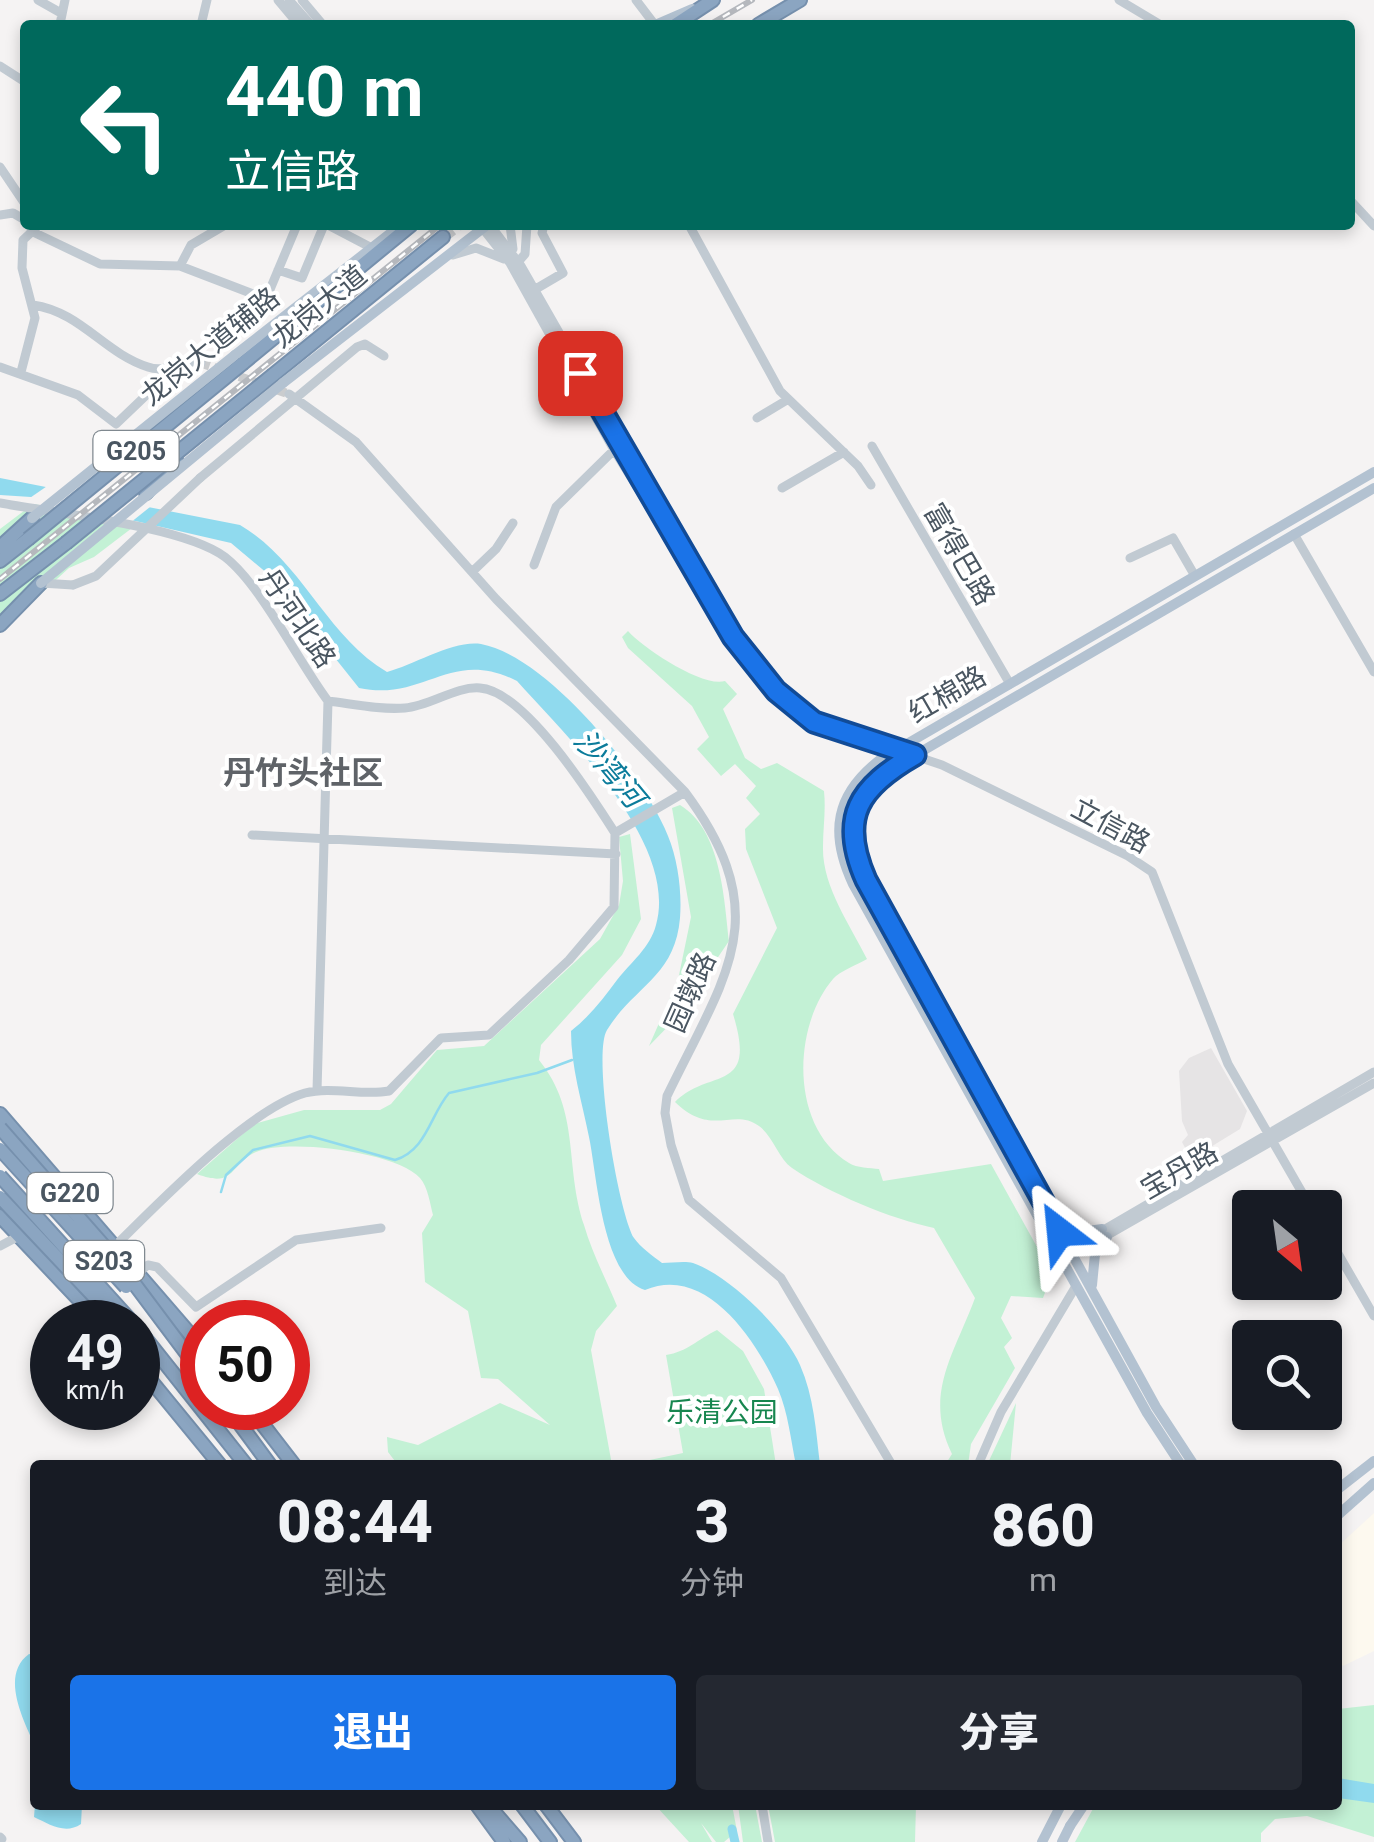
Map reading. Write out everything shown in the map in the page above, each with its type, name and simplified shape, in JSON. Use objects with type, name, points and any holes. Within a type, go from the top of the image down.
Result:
[{"type":"highway","points":[[682,20],[712,0]]},
{"type":"highway","points":[[766,20],[800,0]]},
{"type":"highway","name":"龙岗大道","points":[[239,359],[405,230]]},
{"type":"highway","name":"龙岗大道","points":[[286,388],[443,238]]},
{"type":"highway","name":"G205","points":[[0,561],[14,537],[239,359]]},
{"type":"highway","name":"G205","points":[[0,594],[193,439],[286,388]]},
{"type":"highway","points":[[144,494],[193,439]]},
{"type":"highway","points":[[0,547],[32,518]]},
{"type":"highway","points":[[0,620],[41,583]]},
{"type":"highway","name":"G220","points":[[0,1114],[180,1321]]},
{"type":"highway","points":[[0,1128],[118,1262],[180,1345]]},
{"type":"highway","name":"S203","points":[[0,1149],[180,1350]]},
{"type":"highway","name":"S203","points":[[0,1176],[112,1300]]},
{"type":"highway","points":[[19,1236],[69,1192]]},
{"type":"highway","points":[[0,1197],[97,1300]]},
{"type":"highway","name":"G220","points":[[0,1216],[79,1300]]},
{"type":"highway","points":[[160,1356],[180,1381]]},
{"type":"highway","points":[[160,1366],[180,1386]]},
{"type":"highway","points":[[160,1391],[216,1460]]},
{"type":"highway","points":[[219,1430],[242,1460]]},
{"type":"highway","points":[[244,1430],[266,1460]]},
{"type":"highway","points":[[267,1430],[290,1460]]},
{"type":"highway","points":[[481,1810],[504,1842]]},
{"type":"highway","points":[[492,1810],[520,1842]]},
{"type":"highway","points":[[504,1810],[528,1842]]},
{"type":"highway","points":[[526,1810],[552,1842]]},
{"type":"highway","points":[[533,1810],[552,1842]]},
{"type":"highway","points":[[550,1810],[574,1842]]},
{"type":"main road","points":[[666,20],[712,0]]},
{"type":"main road","name":"龙岗大道辅路","points":[[32,518],[239,359],[393,230]]},
{"type":"main road","points":[[462,246],[468,230]]},
{"type":"main road","points":[[41,583],[144,494],[286,388],[480,230]]},
{"type":"main road","name":"红棉路","points":[[1178,1460],[1076,1286],[853,884],[839,849],[837,830],[843,799],[866,770],[898,748],[1374,472]]},
{"type":"main road","name":"红棉路","points":[[1191,1460],[1071,1253],[866,880],[854,846],[855,813],[879,778],[915,755],[1374,488]]},
{"type":"main road","points":[[1050,1214],[1074,1230],[1104,1233],[1092,1262],[1095,1295]]},
{"type":"main road","points":[[1342,1486],[1374,1461]]},
{"type":"main road","points":[[1342,1511],[1374,1483]]},
{"type":"main road","points":[[1042,1842],[1059,1810]]},
{"type":"main road","points":[[1062,1842],[1081,1810]]},
{"type":"street","points":[[38,0],[62,12]]},
{"type":"street","points":[[61,20],[66,0]]},
{"type":"street","points":[[278,0],[295,20]]},
{"type":"street","points":[[289,0],[306,20]]},
{"type":"street","points":[[302,0],[319,20]]},
{"type":"street","points":[[636,0],[651,20]]},
{"type":"street","points":[[1119,0],[1153,20]]},
{"type":"street","points":[[0,167],[20,197]]},
{"type":"street","points":[[1355,205],[1374,226]]},
{"type":"street","points":[[21,372],[35,318],[22,268],[23,240],[28,230]]},
{"type":"street","points":[[39,230],[100,264],[180,266],[266,299],[275,310]]},
{"type":"street","points":[[180,266],[191,245],[216,230]]},
{"type":"street","points":[[266,299],[295,230]]},
{"type":"street","points":[[278,270],[302,278],[324,230]]},
{"type":"street","points":[[336,230],[370,248]]},
{"type":"street","name":"立信路","points":[[488,230],[534,290],[614,450],[733,637],[776,691],[804,716],[915,755],[1128,856],[1152,872],[1214,1033],[1301,1190]]},
{"type":"street","points":[[511,230],[514,260]]},
{"type":"street","points":[[514,260],[525,254],[527,230]]},
{"type":"street","points":[[534,290],[563,272],[543,230]]},
{"type":"street","points":[[692,230],[787,400],[844,452],[871,485]]},
{"type":"street","points":[[446,258],[473,248],[514,260]]},
{"type":"street","name":"立信路","points":[[514,260],[684,559]]},
{"type":"street","points":[[32,305],[80,321],[116,353],[162,370],[190,360],[201,363]]},
{"type":"street","points":[[41,583],[73,585],[96,576],[200,478],[286,388],[365,344],[384,356]]},
{"type":"street","points":[[0,367],[78,395],[116,424],[160,382],[162,370]]},
{"type":"street","name":"园墩路","points":[[286,388],[356,442],[473,571],[685,792],[709,825],[734,881],[738,935],[728,970],[667,1096],[665,1114],[671,1145],[688,1200],[781,1278],[889,1460]]},
{"type":"street","points":[[757,418],[787,400]]},
{"type":"street","name":"富得巴路","points":[[872,446],[1010,684]]},
{"type":"street","points":[[534,565],[556,507],[614,450]]},
{"type":"street","points":[[782,488],[844,452]]},
{"type":"street","name":"丹河北路","points":[[0,503],[177,537],[225,557],[246,578],[328,701],[405,708],[476,687],[494,691],[513,704],[571,768],[615,833]]},
{"type":"street","points":[[473,571],[496,549],[513,523]]},
{"type":"street","points":[[1294,534],[1374,672]]},
{"type":"street","points":[[1130,558],[1173,538],[1195,576]]},
{"type":"street","points":[[71,557],[67,574],[73,585]]},
{"type":"street","points":[[317,1092],[328,701]]},
{"type":"street","points":[[116,1245],[243,1128],[292,1099],[317,1092],[390,1090],[441,1038],[489,1035],[569,960],[614,907],[615,833],[685,792]]},
{"type":"street","points":[[252,836],[616,854]]},
{"type":"street","name":"宝丹路","points":[[1061,1258],[1374,1072]]},
{"type":"street","name":"宝丹路","points":[[1270,1137],[1374,1082]]},
{"type":"street","points":[[139,1272],[148,1265],[157,1267],[196,1306],[296,1240],[381,1228]]},
{"type":"street","points":[[0,1246],[19,1236]]},
{"type":"street","points":[[1342,1260],[1374,1316]]},
{"type":"street","points":[[980,1460],[1001,1412],[1076,1286]]},
{"type":"street","points":[[763,1810],[768,1842]]},
{"type":"shaded area","points":[[1211,1048],[1247,1111],[1240,1129],[1191,1159],[1182,1142],[1188,1135],[1182,1121],[1179,1071],[1189,1058]]},
{"type":"shaded area","points":[[1374,1513],[1374,1651],[1343,1666],[1342,1665],[1342,1542]]},
{"type":"green space","points":[[45,495],[132,528],[94,557],[69,568],[0,631],[0,529]]},
{"type":"green space","points":[[628,631],[674,665],[703,679],[725,681],[737,694],[723,709],[745,758],[761,769],[777,763],[824,791],[827,876],[867,959],[833,979],[819,999],[804,1049],[807,1102],[830,1147],[849,1163],[879,1169],[883,1181],[991,1164],[1052,1274],[1043,1298],[1011,1296],[1001,1318],[1012,1338],[1004,1347],[1015,1368],[971,1444],[969,1460],[948,1460],[952,1454],[940,1412],[945,1375],[975,1298],[934,1228],[880,1212],[807,1177],[787,1164],[764,1130],[749,1121],[700,1118],[675,1102],[688,1091],[735,1068],[739,1040],[733,1014],[777,928],[746,849],[745,829],[760,814],[746,798],[756,786],[735,764],[721,776],[697,749],[709,737],[692,706],[628,648],[622,637]]},
{"type":"green space","points":[[680,805],[694,816],[712,847],[722,885],[729,941],[678,1016],[649,1046],[678,980],[691,917],[672,808]]},
{"type":"green space","points":[[630,834],[641,919],[622,955],[541,1045],[539,1060],[561,1099],[578,1203],[617,1306],[596,1331],[591,1350],[611,1460],[394,1460],[388,1452],[387,1437],[418,1445],[500,1403],[550,1425],[498,1379],[481,1378],[468,1311],[425,1282],[422,1233],[433,1215],[423,1182],[408,1169],[389,1161],[341,1150],[292,1146],[256,1152],[226,1177],[197,1174],[254,1124],[304,1110],[380,1110],[391,1104],[437,1050],[484,1046],[600,939],[619,905],[623,881],[619,837]]},
{"type":"green space","name":"乐清公园","points":[[717,1330],[743,1351],[764,1389],[775,1460],[650,1460],[683,1453],[666,1355]]},
{"type":"green space","points":[[1016,1403],[1010,1460],[989,1460]]},
{"type":"green space","points":[[1374,1705],[1374,1837],[1307,1816],[1275,1819],[1261,1833],[1261,1842],[1075,1842],[1092,1810],[1342,1810],[1342,1709]]},
{"type":"green space","points":[[660,1810],[733,1810],[737,1831],[724,1842],[716,1842],[701,1823],[712,1842],[689,1842]]},
{"type":"green space","points":[[739,1810],[756,1810],[762,1842],[743,1842]]},
{"type":"green space","points":[[769,1810],[916,1810],[915,1842],[775,1842]]},
{"type":"water","name":"沙湾河","points":[[0,478],[240,525],[281,558],[347,639],[387,672],[470,644],[507,653],[563,694],[616,752],[668,836],[677,866],[680,898],[677,938],[670,954],[652,980],[618,1015],[607,1030],[603,1045],[609,1133],[628,1222],[634,1238],[662,1263],[690,1262],[708,1270],[755,1306],[782,1336],[800,1365],[808,1389],[819,1460],[795,1460],[778,1389],[757,1349],[726,1311],[688,1288],[667,1285],[645,1290],[619,1266],[610,1246],[575,1071],[571,1031],[596,1007],[649,941],[656,925],[659,893],[651,860],[635,827],[589,761],[517,681],[494,672],[455,672],[402,688],[359,688],[268,574],[231,543],[31,497],[0,495]]},
{"type":"water","points":[[30,1654],[30,1734],[15,1685],[20,1663]]},
{"type":"water","points":[[1342,1779],[1374,1784],[1374,1803],[1342,1799]]},
{"type":"water","points":[[35,1810],[82,1810],[81,1824],[69,1829],[34,1817]]},
{"type":"pier","points":[[53,482],[155,503],[130,523],[24,502]]},
{"type":"waterway","points":[[221,1192],[226,1175],[253,1150],[310,1136],[395,1160],[421,1140],[449,1093],[537,1073],[572,1060]]},
{"type":"waterway","points":[[732,1829],[735,1842]]},
{"type":"tunnel","points":[[443,237],[452,230]]},
{"type":"tunnel","points":[[201,363],[289,394]]},
{"type":"railway","points":[[718,20],[752,0]]},
{"type":"railway","points":[[0,579],[434,230]]},
{"type":"district","name":"丹竹头社区","points":[[303,773]]},
{"type":"route","points":[[580,373],[745,656],[776,691],[814,722],[868,736],[915,755],[879,778],[864,795],[852,829],[859,863],[1060,1232]]}]
